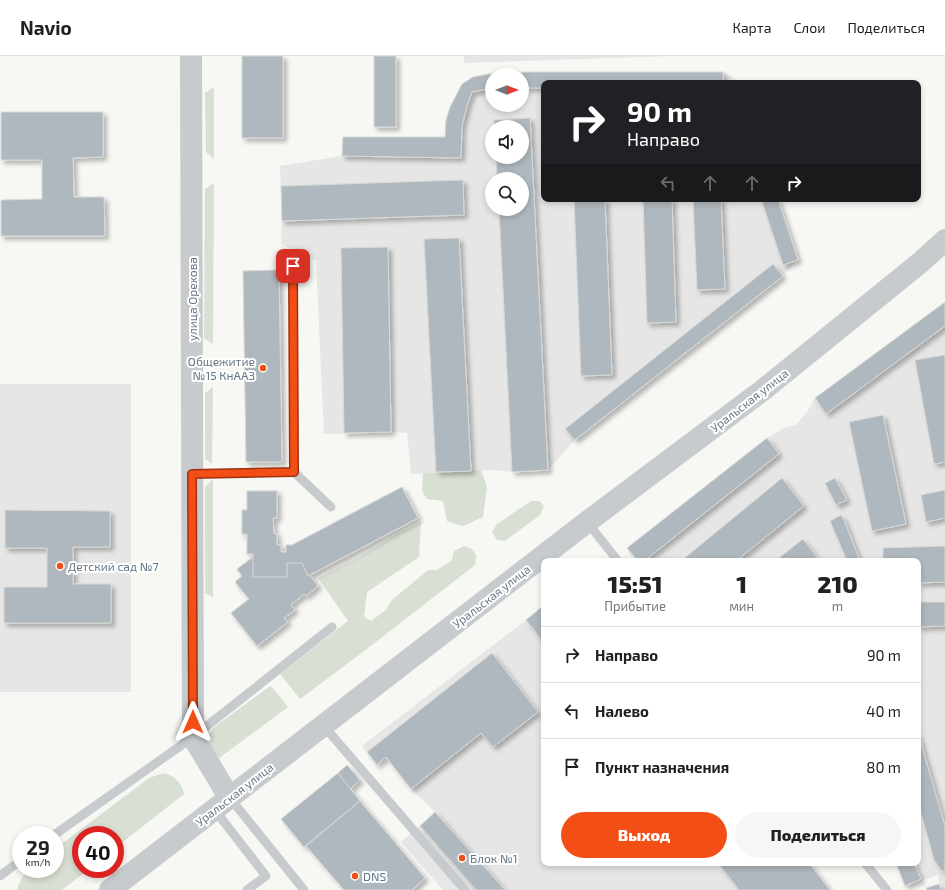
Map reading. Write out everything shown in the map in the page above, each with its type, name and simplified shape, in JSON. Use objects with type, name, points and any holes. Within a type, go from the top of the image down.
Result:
[{"type":"street","name":"улица Орехова","points":[[191,56],[193,737]]},
{"type":"street","name":"Уральская улица","points":[[110,890],[587,522],[763,390],[922,262],[945,240]]},
{"type":"street","points":[[193,737],[221,803]]},
{"type":"lane","points":[[293,266],[294,472]]},
{"type":"lane","points":[[192,474],[294,472],[331,507]]},
{"type":"lane","points":[[587,522],[616,558]]},
{"type":"lane","points":[[64,828],[193,737],[332,627]]},
{"type":"lane","points":[[323,725],[465,890]]},
{"type":"lane","points":[[221,803],[266,876],[247,890]]},
{"type":"lane","points":[[221,803],[304,890]]},
{"type":"lane","points":[[867,866],[887,890]]},
{"type":"lane","points":[[0,876],[12,867]]},
{"type":"shaded area","points":[[464,56],[670,56],[464,63]]},
{"type":"shaded area","points":[[529,72],[723,72],[737,80],[541,80],[541,202],[779,202],[798,260],[783,276],[575,440],[548,470],[512,472],[494,470],[411,474],[407,433],[324,434],[316,261],[281,244],[282,221],[280,166],[342,156],[343,137],[445,137],[446,120],[450,107],[462,84],[473,77],[485,75],[485,112],[529,112]]},
{"type":"shaded area","points":[[214,87],[214,159],[206,152],[205,93]]},
{"type":"shaded area","points":[[214,183],[213,344],[204,338],[205,189]]},
{"type":"shaded area","points":[[945,302],[945,890],[940,890],[938,875],[905,886],[897,866],[921,866],[921,558],[635,558],[627,548],[767,438],[786,427],[796,425],[807,412],[815,398]]},
{"type":"shaded area","points":[[0,384],[131,384],[131,692],[0,692]]},
{"type":"shaded area","points":[[213,387],[212,464],[205,459],[205,393]]},
{"type":"shaded area","points":[[481,470],[487,487],[483,517],[463,526],[447,521],[443,501],[427,499],[422,491],[423,473]]},
{"type":"shaded area","points":[[213,479],[213,597],[205,593],[205,487]]},
{"type":"shaded area","points":[[531,501],[539,501],[544,506],[540,515],[505,541],[497,540],[492,532],[497,524]]},
{"type":"shaded area","points":[[421,522],[419,557],[367,592],[364,617],[371,621],[386,610],[392,600],[428,570],[437,570],[452,560],[454,551],[464,546],[472,549],[476,555],[475,565],[300,699],[280,674],[348,621],[318,578]]},
{"type":"shaded area","points":[[526,620],[541,639],[541,866],[811,866],[830,890],[443,890],[401,842],[435,812],[411,789],[386,757],[377,765],[362,746]]},
{"type":"shaded area","points":[[271,686],[288,707],[219,758],[209,746],[208,738],[213,728]]},
{"type":"shaded area","points":[[163,773],[170,775],[179,783],[184,794],[124,841],[124,826],[85,826],[149,778]]},
{"type":"shaded area","points":[[72,836],[72,878],[77,878],[62,890],[17,890],[22,878],[64,878],[64,842]]},
{"type":"building","points":[[242,56],[283,56],[283,138],[242,138]]},
{"type":"building","points":[[374,56],[396,56],[396,127],[374,127]]},
{"type":"building","points":[[529,72],[723,72],[723,80],[541,80],[541,88],[529,88]]},
{"type":"building","points":[[485,75],[485,89],[472,92],[467,106],[462,126],[461,158],[342,156],[343,137],[445,137],[446,120],[450,107],[462,84],[473,77]]},
{"type":"building","points":[[1,112],[103,112],[103,157],[73,158],[74,197],[104,197],[105,236],[1,236],[1,200],[42,199],[42,160],[1,160]]},
{"type":"building","points":[[530,118],[548,470],[512,472],[499,216],[529,216],[529,172],[497,172],[496,164],[529,164],[529,120],[494,120]]},
{"type":"building","points":[[463,180],[464,215],[282,221],[281,186]]},
{"type":"building","points":[[574,202],[605,202],[612,375],[581,376]]},
{"type":"building","points":[[643,202],[672,202],[676,322],[647,323]]},
{"type":"building","points":[[693,202],[721,202],[725,289],[697,290]]},
{"type":"building","points":[[762,202],[779,202],[798,260],[783,265]]},
{"type":"building","points":[[459,238],[471,471],[436,472],[424,239]]},
{"type":"building","points":[[388,247],[391,432],[344,433],[341,248]]},
{"type":"building","points":[[773,264],[783,276],[575,440],[565,429]]},
{"type":"building","name":"Общежитие №15 КнААЗ","points":[[279,270],[282,462],[246,462],[243,271]]},
{"type":"building","points":[[945,302],[945,326],[826,414],[815,398]]},
{"type":"building","points":[[945,355],[945,462],[934,464],[915,360]]},
{"type":"building","points":[[883,415],[906,524],[872,531],[849,422]]},
{"type":"building","points":[[767,438],[779,454],[648,558],[635,558],[627,548]]},
{"type":"building","points":[[782,478],[804,506],[740,558],[685,558]]},
{"type":"building","points":[[835,478],[847,500],[836,505],[825,483]]},
{"type":"building","points":[[402,487],[418,518],[308,576],[302,563],[287,563],[287,577],[253,577],[253,554],[247,554],[247,534],[242,534],[242,510],[247,510],[247,491],[277,491],[277,518],[273,518],[274,534],[277,534],[277,545],[281,545],[281,552],[286,552],[286,545],[292,545]]},
{"type":"building","points":[[402,487],[418,518],[310,575],[318,586],[306,596],[304,594],[291,605],[295,610],[284,618],[288,622],[257,646],[231,613],[249,599],[235,582],[242,576],[237,569],[253,557],[253,554],[247,554],[247,534],[242,534],[242,510],[247,510],[247,491],[277,491],[277,518],[273,518],[274,534],[277,534],[277,545],[281,545],[281,552],[286,552],[286,545],[292,545]]},
{"type":"building","points":[[945,490],[945,518],[926,522],[921,495]]},
{"type":"building","name":"Детский сад №7","points":[[5,510],[110,511],[110,547],[73,547],[73,584],[111,584],[111,623],[4,623],[4,587],[47,587],[47,548],[5,548]]},
{"type":"building","points":[[841,515],[859,558],[846,558],[830,521]]},
{"type":"building","points":[[803,539],[818,558],[779,558]]},
{"type":"building","points":[[945,546],[945,582],[921,583],[921,558],[883,558],[883,548]]},
{"type":"building","points":[[253,557],[253,577],[287,577],[287,563],[302,563],[308,576],[310,575],[318,586],[306,596],[304,594],[291,605],[295,610],[284,618],[288,622],[257,646],[231,613],[249,599],[235,582],[242,576],[237,569]]},
{"type":"building","points":[[921,602],[945,602],[945,626],[921,627]]},
{"type":"building","points":[[541,608],[541,639],[526,620]]},
{"type":"building","points":[[492,653],[538,712],[493,747],[481,733],[411,789],[386,757],[377,765],[367,752]]},
{"type":"building","points":[[921,743],[945,826],[945,872],[941,870],[934,860],[921,813]]},
{"type":"building","points":[[347,765],[360,780],[350,789],[338,773]]},
{"type":"building","points":[[338,773],[360,801],[304,847],[281,819]]},
{"type":"building","points":[[360,801],[425,878],[412,890],[344,890],[306,846]]},
{"type":"building","name":"Блок №1","points":[[435,812],[505,890],[476,890],[420,826]]},
{"type":"building","points":[[720,866],[811,866],[830,890],[739,890]]},
{"type":"building","points":[[897,866],[915,866],[921,879],[905,886]]},
{"type":"building","points":[[939,884],[941,890],[927,890],[926,888]]},
{"type":"place","name":"Общежитие №15 КнААЗ","points":[[263,368]]},
{"type":"place","name":"Детский сад №7","points":[[60,566]]},
{"type":"place","name":"Блок №1","points":[[462,858]]},
{"type":"place","name":"DNS","points":[[355,876]]},
{"type":"route","points":[[193,722],[192,474],[294,472],[293,266]]}]
